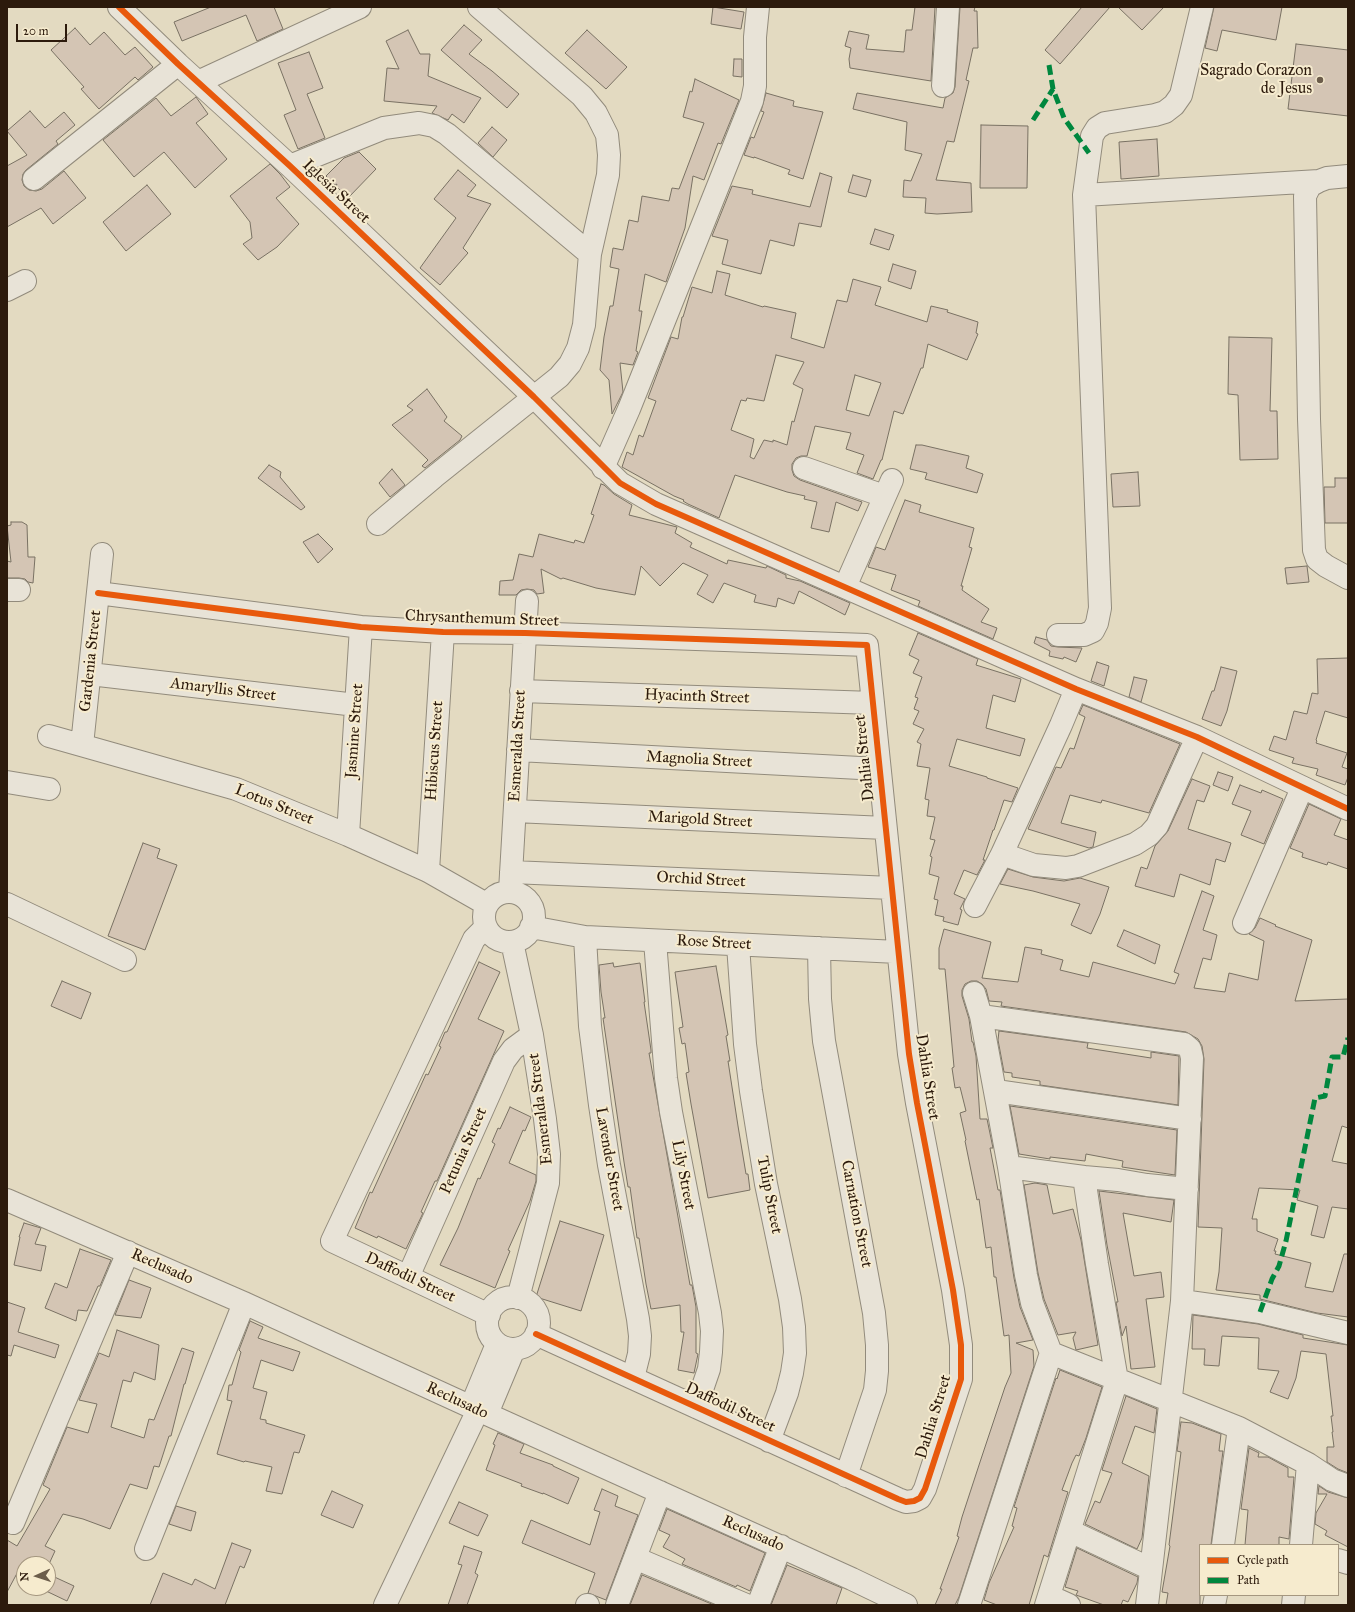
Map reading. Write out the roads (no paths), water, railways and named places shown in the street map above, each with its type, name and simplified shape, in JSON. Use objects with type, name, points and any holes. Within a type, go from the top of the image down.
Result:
[{"type":"street","name":"Iglesia Street","points":[[119,7],[178,64],[290,166],[534,397],[603,468],[620,483],[656,504],[1076,689],[1197,737],[1348,809]]},
{"type":"street","points":[[198,82],[360,7]]},
{"type":"street","points":[[378,524],[559,377],[570,364],[578,348],[584,325],[590,254],[608,175],[609,155],[607,135],[596,113],[582,96],[479,7]]},
{"type":"street","points":[[603,468],[629,409],[752,101],[755,86],[755,37],[758,7]]},
{"type":"street","points":[[943,86],[948,7]]},
{"type":"street","points":[[1058,635],[1084,635],[1093,631],[1097,623],[1100,608],[1084,195],[1092,136],[1097,128],[1105,123],[1155,115],[1165,112],[1174,105],[1181,95],[1202,7]]},
{"type":"street","points":[[34,179],[178,64]]},
{"type":"street","points":[[290,166],[384,128],[419,123],[434,126],[447,134],[590,254]]},
{"type":"street","points":[[1348,176],[1327,178],[1319,181],[1310,186],[1305,196],[1309,419],[1314,550],[1317,559],[1326,566],[1348,578]]},
{"type":"street","points":[[1084,195],[1319,181]]},
{"type":"street","points":[[804,468],[888,488],[845,587]]},
{"type":"street","name":"Gardenia Street","points":[[82,745],[102,554]]},
{"type":"street","name":"Chrysanthemum Street","points":[[98,593],[361,628],[443,632],[525,633],[867,645]]},
{"type":"street","name":"Esmeralda Street","points":[[511,882],[527,601]]},
{"type":"street","name":"Jasmine Street","points":[[348,835],[361,628]]},
{"type":"street","name":"Hibiscus Street","points":[[428,870],[443,632]]},
{"type":"street","name":"Dahlia Street","points":[[867,645],[909,1054],[953,1290],[962,1362],[961,1379],[927,1482],[920,1498],[914,1501]]},
{"type":"street","name":"Amaryllis Street","points":[[90,674],[356,705]]},
{"type":"street","points":[[975,906],[1002,854],[1062,725],[1076,689]]},
{"type":"street","name":"Hyacinth Street","points":[[522,691],[873,703]]},
{"type":"street","name":"Lotus Street","points":[[49,736],[236,790],[348,835],[428,870],[486,904]]},
{"type":"street","points":[[1002,854],[1034,865],[1066,868],[1078,866],[1135,844],[1149,835],[1157,826],[1197,737]]},
{"type":"street","name":"Magnolia Street","points":[[518,750],[879,769]]},
{"type":"street","points":[[7,782],[49,789]]},
{"type":"street","points":[[1244,922],[1302,788]]},
{"type":"street","name":"Marigold Street","points":[[515,811],[885,828]]},
{"type":"street","points":[[511,882],[530,904],[534,918],[527,934],[520,940],[504,942],[496,939],[490,934],[484,920],[484,912],[486,904],[492,897],[501,893],[511,882]]},
{"type":"street","name":"Orchid Street","points":[[511,882],[892,888]]},
{"type":"street","points":[[7,904],[125,960]]},
{"type":"street","name":"Daffodil Street","points":[[486,927],[474,939],[332,1241],[489,1314]]},
{"type":"street","name":"Rose Street","points":[[531,927],[584,938],[898,952]]},
{"type":"street","name":"Lavender Street","points":[[584,938],[590,1026],[600,1105],[609,1165],[640,1336],[639,1354],[633,1378]]},
{"type":"street","name":"Lily Street","points":[[655,941],[665,1063],[671,1112],[710,1313],[712,1331],[711,1352],[708,1369],[696,1407]]},
{"type":"street","name":"Esmeralda Street","points":[[512,942],[532,1035],[549,1154],[548,1183],[518,1298]]},
{"type":"street","name":"Tulip Street","points":[[738,945],[745,1044],[751,1091],[766,1184],[790,1299],[794,1327],[795,1353],[792,1373],[787,1393],[769,1441]]},
{"type":"street","name":"Carnation Street","points":[[819,948],[820,999],[824,1041],[874,1313],[877,1345],[877,1371],[874,1390],[846,1476]]},
{"type":"street","points":[[969,1605],[1051,1353],[1032,1303],[1026,1275],[996,1091],[981,1016],[974,993]]},
{"type":"street","points":[[981,1016],[1184,1044],[1190,1049],[1192,1058],[1182,1301],[1147,1605]]},
{"type":"street","name":"Petunia Street","points":[[408,1277],[504,1061],[513,1049],[532,1035]]},
{"type":"street","points":[[996,1091],[1190,1119]]},
{"type":"street","points":[[1009,1166],[1147,1185],[1187,1188]]},
{"type":"street","points":[[1069,1605],[1048,1601],[1117,1380],[1084,1177]]},
{"type":"street","name":"Reclusado","points":[[9,1208],[128,1252],[244,1303],[780,1546],[906,1605]]},
{"type":"street","points":[[13,1523],[128,1252]]},
{"type":"street","points":[[509,1298],[518,1298],[527,1302],[538,1316],[536,1334],[531,1342],[523,1347],[506,1347],[492,1338],[488,1330],[487,1322],[493,1306],[500,1301],[509,1298]]},
{"type":"street","points":[[1182,1301],[1260,1312],[1348,1333]]},
{"type":"street","points":[[146,1549],[244,1303]]},
{"type":"street","name":"Daffodil Street","points":[[536,1334],[898,1499],[906,1502],[914,1501]]},
{"type":"street","points":[[385,1605],[478,1410],[490,1404],[506,1347]]},
{"type":"street","points":[[1051,1353],[1239,1428],[1308,1464],[1332,1480],[1348,1486]]},
{"type":"street","points":[[1223,1544],[1239,1428]]},
{"type":"street","points":[[1301,1544],[1308,1464]]},
{"type":"street","points":[[617,1605],[660,1492]]},
{"type":"street","points":[[1070,1532],[1151,1569]]},
{"type":"street","points":[[758,1605],[780,1546]]},
{"type":"street","points":[[635,1558],[746,1605]]},
{"type":"place","name":"Sagrado Corazon de Jesus","points":[[1320,80]]}]
